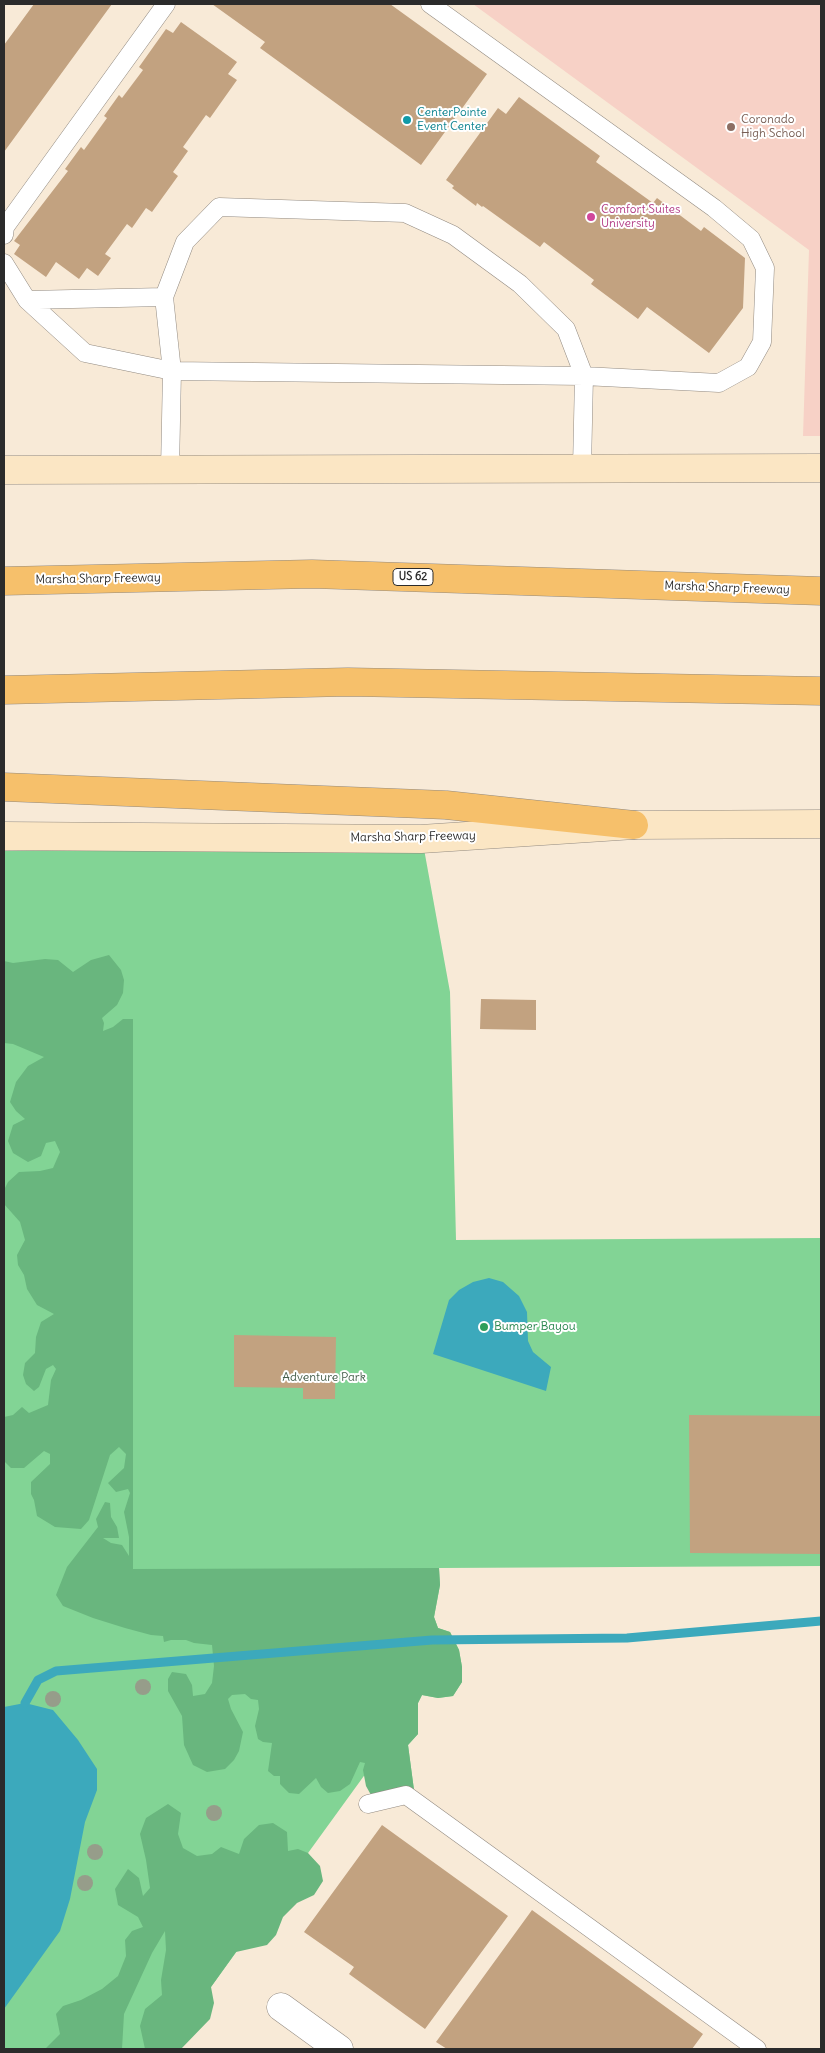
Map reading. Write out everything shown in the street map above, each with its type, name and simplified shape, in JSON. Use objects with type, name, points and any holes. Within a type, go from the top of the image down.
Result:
[{"type":"highway","name":"Marsha Sharp Freeway","points":[[4,581],[312,574],[821,591]]},
{"type":"highway","points":[[4,690],[348,682],[821,691]]},
{"type":"highway","points":[[4,786],[446,804],[634,825]]},
{"type":"main road","points":[[4,470],[821,468]]},
{"type":"main road","name":"Marsha Sharp Freeway","points":[[4,836],[421,839],[634,825],[821,824]]},
{"type":"street","points":[[281,2007],[339,2049]]},
{"type":"lane","points":[[4,235],[5,227],[166,4]]},
{"type":"lane","points":[[4,262],[27,300],[85,353],[172,370],[584,376],[719,383],[748,367],[762,342],[765,268],[751,239],[714,208],[430,4]]},
{"type":"lane","points":[[170,470],[172,370],[164,297],[185,242],[219,207],[405,213],[453,235],[520,284],[566,329],[584,376],[582,468]]},
{"type":"lane","points":[[27,300],[164,297]]},
{"type":"lane","points":[[368,1804],[406,1795],[757,2049]]},
{"type":"shaded area","name":"Coronado High School","points":[[473,4],[821,4],[821,436],[803,436],[809,250]]},
{"type":"green space","name":"Adventure Park","points":[[424,849],[450,992],[456,1240],[821,1238],[821,1566],[439,1568],[440,1585],[434,1617],[438,1628],[450,1632],[459,1650],[462,1682],[453,1696],[438,1698],[422,1695],[418,1703],[418,1734],[408,1745],[414,1790],[374,1762],[166,2049],[4,2049],[4,851]]},
{"type":"green space","points":[[109,955],[121,970],[124,980],[123,993],[117,1005],[102,1018],[104,1023],[103,1031],[113,1027],[123,1019],[133,1019],[133,1569],[439,1568],[440,1585],[434,1617],[438,1628],[450,1632],[459,1650],[462,1682],[453,1696],[438,1698],[422,1695],[418,1703],[418,1734],[408,1745],[414,1790],[371,1795],[366,1786],[363,1770],[365,1763],[360,1762],[350,1784],[340,1791],[328,1793],[321,1787],[316,1778],[299,1794],[289,1793],[280,1784],[280,1776],[274,1776],[268,1771],[272,1743],[263,1742],[258,1739],[255,1726],[259,1709],[258,1700],[251,1699],[245,1694],[232,1695],[228,1699],[243,1732],[239,1751],[234,1760],[225,1769],[207,1772],[193,1765],[184,1745],[182,1716],[168,1691],[168,1679],[172,1672],[186,1674],[192,1685],[193,1696],[205,1694],[212,1683],[214,1666],[212,1645],[186,1640],[164,1642],[163,1636],[125,1628],[63,1606],[56,1595],[67,1567],[98,1527],[96,1519],[105,1502],[110,1503],[111,1517],[117,1527],[119,1538],[103,1538],[111,1543],[122,1545],[129,1556],[129,1537],[124,1512],[130,1493],[128,1489],[116,1492],[108,1483],[124,1468],[126,1454],[119,1447],[110,1455],[89,1520],[81,1529],[55,1527],[37,1516],[31,1494],[31,1482],[50,1464],[50,1454],[44,1451],[24,1468],[11,1468],[4,1461],[4,1417],[13,1415],[22,1407],[29,1413],[48,1405],[51,1380],[56,1369],[53,1365],[46,1369],[39,1387],[34,1391],[26,1384],[23,1375],[25,1363],[35,1353],[36,1337],[41,1322],[54,1314],[37,1305],[27,1289],[24,1275],[18,1265],[17,1255],[25,1240],[20,1222],[4,1204],[4,1190],[8,1182],[19,1172],[53,1168],[60,1152],[55,1141],[46,1143],[41,1156],[28,1162],[13,1153],[8,1141],[13,1125],[25,1119],[10,1102],[16,1082],[28,1066],[44,1057],[13,1044],[4,1043],[4,961],[13,963],[45,959],[58,960],[73,972],[91,960]]},
{"type":"green space","points":[[168,1804],[181,1813],[178,1834],[183,1848],[197,1856],[212,1854],[221,1847],[239,1854],[244,1839],[259,1825],[273,1823],[287,1832],[288,1851],[298,1849],[308,1853],[320,1866],[323,1881],[314,1895],[297,1903],[283,1917],[276,1935],[267,1945],[236,1952],[211,1987],[214,2003],[210,2019],[181,2049],[145,2049],[140,2026],[145,2009],[162,1995],[161,1980],[166,1950],[165,1931],[152,1953],[124,2014],[122,2049],[45,2049],[60,2034],[56,2014],[63,2006],[81,2000],[102,1989],[118,1976],[126,1956],[125,1940],[132,1931],[143,1927],[138,1917],[118,1905],[115,1889],[128,1869],[139,1878],[143,1896],[150,1888],[140,1834],[146,1818]]},
{"type":"water","name":"Bumper Bayou","points":[[489,1278],[503,1282],[519,1296],[527,1312],[528,1341],[533,1352],[551,1367],[546,1391],[433,1354],[449,1300],[459,1290],[473,1282]]},
{"type":"water","points":[[25,1703],[53,1710],[78,1740],[97,1769],[97,1790],[85,1822],[70,1899],[60,1931],[4,2009],[4,1707]]},
{"type":"building","points":[[34,4],[112,4],[4,152],[4,45]]},
{"type":"building","name":"CenterPointe Event Center","points":[[212,4],[390,4],[487,74],[421,165],[260,48],[265,42]]},
{"type":"building","points":[[181,22],[237,62],[228,74],[237,80],[210,118],[206,115],[183,147],[188,151],[173,172],[178,176],[152,212],[146,208],[132,228],[127,224],[105,254],[111,258],[98,276],[87,268],[79,279],[56,262],[46,277],[14,254],[20,245],[14,241],[68,171],[65,169],[81,147],[84,150],[107,118],[104,116],[119,95],[122,98],[143,70],[139,67],[166,29],[173,33]]},
{"type":"building","name":"Comfort Suites University","points":[[519,97],[600,156],[596,162],[653,203],[657,198],[701,231],[704,227],[745,258],[743,308],[709,353],[647,307],[638,319],[591,284],[594,280],[544,242],[540,247],[483,206],[477,203],[476,206],[452,188],[454,186],[446,180],[498,108],[506,114]]},
{"type":"building","points":[[481,999],[536,1000],[536,1030],[480,1029]]},
{"type":"building","points":[[234,1335],[336,1337],[335,1399],[303,1399],[303,1388],[234,1387]]},
{"type":"building","points":[[689,1415],[821,1416],[821,1554],[690,1553]]},
{"type":"building","points":[[382,1825],[508,1916],[425,2029],[349,1974],[354,1967],[304,1932]]},
{"type":"building","points":[[532,1910],[703,2034],[692,2049],[447,2049],[436,2042]]},
{"type":"waterway","points":[[25,1703],[38,1680],[56,1671],[432,1640],[627,1638],[821,1621]]},
{"type":"place","name":"CenterPointe Event Center","points":[[407,120]]},
{"type":"place","name":"Coronado High School","points":[[731,127]]},
{"type":"place","name":"Comfort Suites University","points":[[591,217]]},
{"type":"place","name":"Bumper Bayou","points":[[484,1327]]}]
